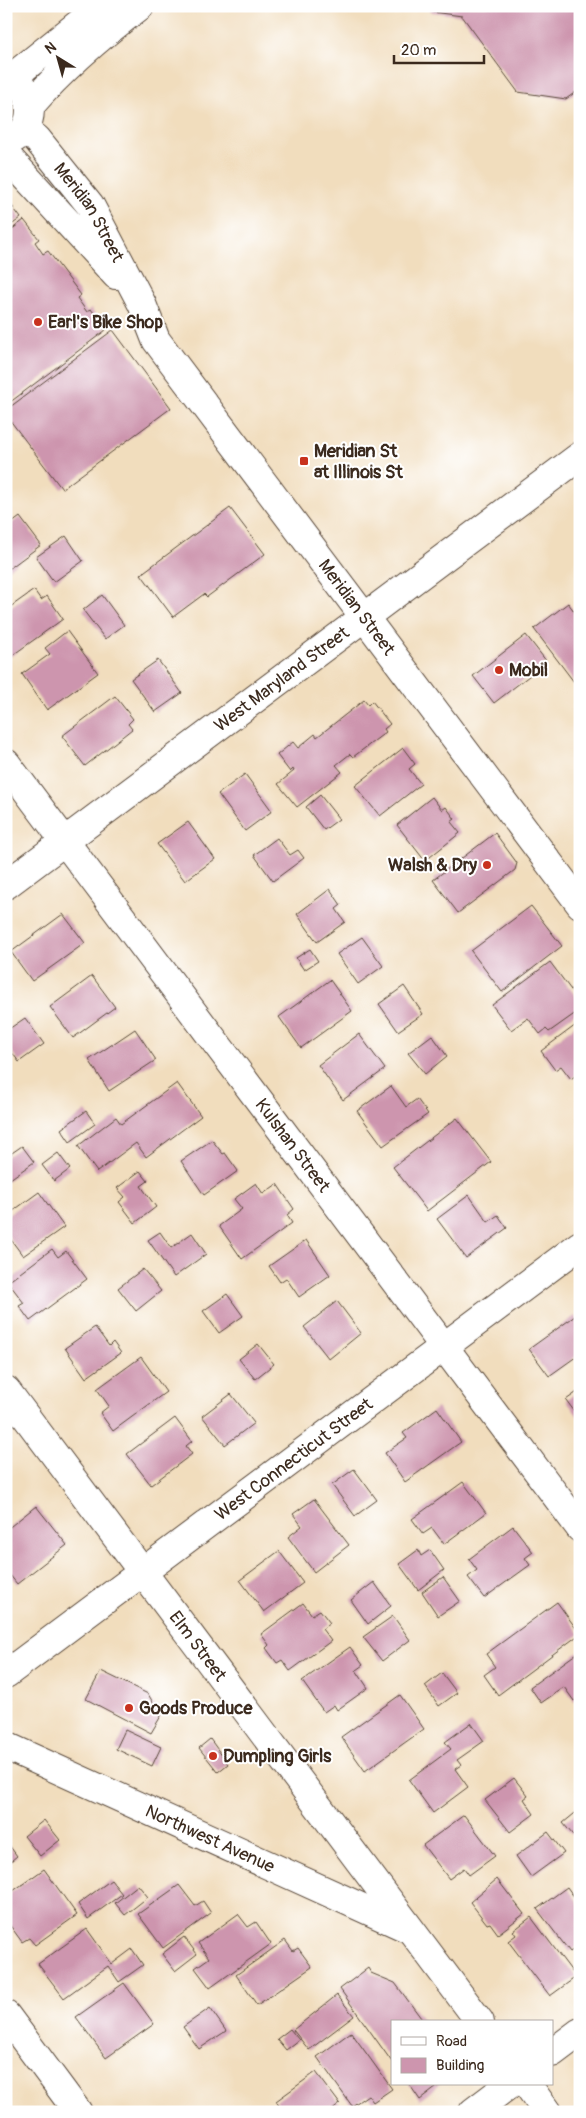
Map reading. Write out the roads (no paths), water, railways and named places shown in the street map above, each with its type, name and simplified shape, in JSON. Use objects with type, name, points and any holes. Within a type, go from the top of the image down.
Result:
[{"type":"street","points":[[8,78],[101,6]]},
{"type":"street","points":[[21,126],[48,85],[110,28],[140,6]]},
{"type":"street","name":"Meridian Street","points":[[8,78],[24,89],[30,100],[21,126],[37,139],[90,205],[142,304],[156,340],[580,904]]},
{"type":"street","name":"Meridian Street","points":[[6,155],[142,304]]},
{"type":"street","name":"West Maryland Street","points":[[6,885],[580,456]]},
{"type":"street","name":"Kulshan Street","points":[[6,763],[580,1528]]},
{"type":"street","name":"West Connecticut Street","points":[[6,1674],[580,1245]]},
{"type":"street","name":"Elm Street","points":[[6,1390],[413,1930],[479,2020]]},
{"type":"street","name":"Northwest Avenue","points":[[6,1746],[413,1930]]},
{"type":"street","points":[[6,2015],[78,2112]]},
{"type":"street","points":[[554,2052],[580,2032]]},
{"type":"street","points":[[473,2112],[507,2086]]},
{"type":"street","points":[[528,2086],[547,2112]]},
{"type":"place","name":"Earl's Bike Shop","points":[[38,322]]},
{"type":"place","name":"Meridian St at Illinois St","points":[[304,461]]},
{"type":"place","name":"Mobil","points":[[499,670]]},
{"type":"place","name":"Walsh & Dry","points":[[487,865]]},
{"type":"place","name":"Goods Produce","points":[[129,1708]]},
{"type":"place","name":"Dumpling Girls","points":[[213,1756]]}]
